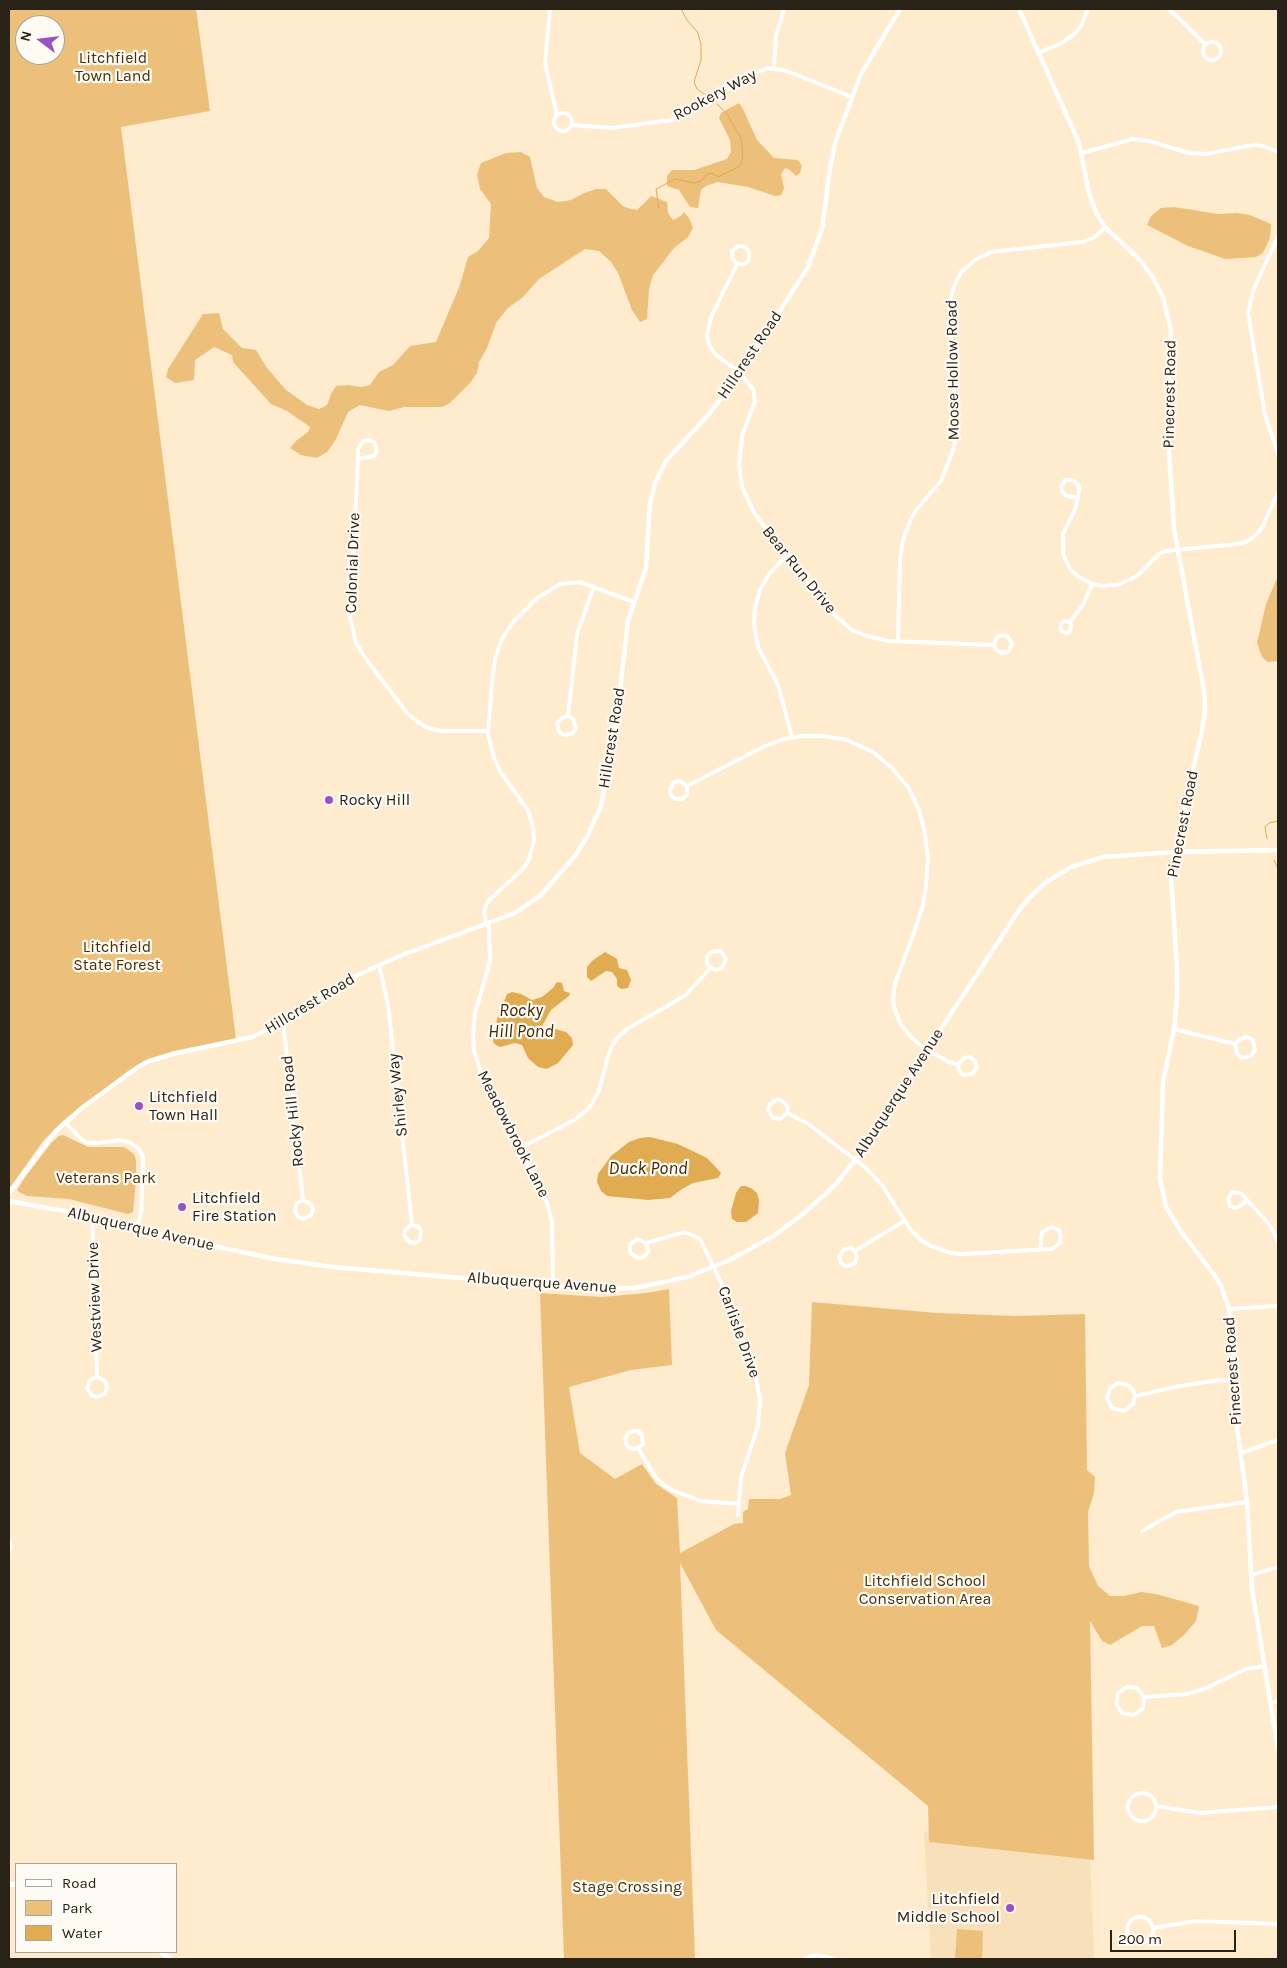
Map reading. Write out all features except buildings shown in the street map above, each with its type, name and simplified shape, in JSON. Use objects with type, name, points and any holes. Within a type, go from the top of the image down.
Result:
[{"type":"street","points":[[550,9],[545,63],[553,90],[554,109],[557,115]]},
{"type":"street","points":[[774,68],[776,36],[784,9]]},
{"type":"street","name":"Hillcrest Road","points":[[9,1193],[46,1142],[65,1122],[117,1082],[149,1061],[185,1051],[246,1039],[283,1022],[319,996],[379,965],[411,951],[488,925],[515,913],[541,895],[574,856],[596,821],[602,806],[628,621],[646,568],[650,503],[660,472],[666,461],[707,416],[740,373],[808,267],[822,229],[832,156],[852,97],[865,66],[900,9]]},
{"type":"street","name":"Pinecrest Road","points":[[1019,9],[1071,124],[1082,153],[1096,213],[1105,227],[1146,267],[1158,286],[1169,319],[1171,344],[1167,421],[1172,512],[1204,691],[1204,711],[1199,744],[1175,852],[1171,890],[1177,967],[1174,1029],[1165,1073],[1162,1100],[1160,1178],[1166,1207],[1215,1276],[1221,1286],[1228,1309],[1234,1347],[1236,1420],[1247,1502],[1251,1575],[1278,1749]]},
{"type":"street","points":[[1038,53],[1060,44],[1073,35],[1081,26],[1088,9]]},
{"type":"street","points":[[1169,9],[1206,44]]},
{"type":"street","points":[[1211,42],[1220,45],[1221,54],[1218,59],[1206,58],[1203,53],[1206,44],[1211,42]]},
{"type":"street","name":"Rookery Way","points":[[572,125],[612,128],[672,120],[693,110],[751,74],[774,68],[787,71],[852,97]]},
{"type":"street","name":"Rookery Way","points":[[567,114],[572,120],[572,125],[569,130],[560,131],[554,124],[557,115],[567,114]]},
{"type":"street","points":[[1082,153],[1133,139],[1149,141],[1190,153],[1205,154],[1254,145],[1268,147],[1278,152]]},
{"type":"street","name":"Moose Hollow Road","points":[[898,642],[900,559],[903,540],[910,519],[941,481],[954,448],[956,432],[950,307],[953,289],[957,280],[975,260],[991,252],[1082,242],[1095,237],[1105,227]]},
{"type":"street","points":[[1278,236],[1254,288],[1248,313],[1265,415],[1278,454]]},
{"type":"street","points":[[738,246],[746,247],[750,254],[749,260],[745,264],[737,264],[732,258],[732,251],[738,246]]},
{"type":"street","name":"Bear Run Drive","points":[[737,264],[711,316],[707,334],[709,345],[715,354],[740,373],[754,389],[755,401],[742,436],[739,451],[739,471],[742,487],[754,513],[824,604],[840,621],[852,630],[867,636],[898,642],[994,645]]},
{"type":"street","name":"Colonial Drive","points":[[358,459],[374,456],[377,448],[374,442],[369,440],[360,443],[358,459],[350,617],[356,643],[407,713],[419,723],[428,728],[442,731],[488,731]]},
{"type":"street","points":[[1078,498],[1067,496],[1063,493],[1062,485],[1065,480],[1071,479],[1076,481],[1079,487],[1078,498],[1075,509],[1064,529],[1062,549],[1066,561],[1073,572],[1092,584],[1112,586],[1129,581],[1142,573],[1160,553],[1177,548],[1238,544],[1248,541],[1263,526],[1278,492]]},
{"type":"street","points":[[786,555],[769,574],[760,590],[755,607],[755,633],[761,654],[778,685],[792,737]]},
{"type":"street","name":"Meadowbrook Lane","points":[[553,1286],[552,1223],[550,1212],[541,1188],[482,1076],[476,1060],[473,1043],[475,1014],[490,961],[488,925],[484,911],[488,901],[515,878],[526,865],[533,846],[534,834],[528,810],[505,780],[497,766],[492,751],[488,731],[495,661],[500,644],[509,628],[538,598],[555,586],[576,582],[594,586],[634,602]]},
{"type":"street","points":[[1070,622],[1086,602],[1092,584]]},
{"type":"street","points":[[568,716],[577,634],[594,586]]},
{"type":"street","name":"Bear Run Drive","points":[[1002,635],[1010,638],[1012,643],[1011,649],[1004,653],[998,652],[994,645],[996,637],[1002,635]]},
{"type":"street","points":[[568,716],[573,719],[576,728],[573,733],[565,736],[559,732],[557,726],[559,720],[568,716]]},
{"type":"street","points":[[687,786],[763,747],[792,737],[815,735],[831,736],[865,747],[880,757],[897,773],[908,787],[916,802],[922,820],[927,848],[926,886],[918,924],[894,983],[893,1000],[901,1025],[913,1039],[927,1050],[958,1065]]},
{"type":"street","points":[[674,782],[683,782],[687,786],[688,792],[682,799],[676,799],[671,795],[670,789],[674,782]]},
{"type":"street","name":"Albuquerque Avenue","points":[[9,1201],[92,1216],[176,1238],[276,1259],[333,1267],[612,1290],[635,1288],[674,1280],[714,1267],[757,1246],[804,1214],[836,1184],[856,1159],[1017,912],[1045,883],[1063,871],[1093,859],[1120,855],[1278,850]]},
{"type":"street","points":[[714,951],[723,953],[726,959],[720,970],[710,968],[706,960],[709,954],[714,951]]},
{"type":"street","name":"Shirley Way","points":[[379,965],[388,1004],[412,1225]]},
{"type":"street","points":[[520,1148],[576,1119],[585,1112],[596,1098],[608,1056],[615,1040],[627,1029],[686,995],[710,968]]},
{"type":"street","name":"Rocky Hill Road","points":[[283,1022],[303,1200]]},
{"type":"street","points":[[1174,1029],[1235,1044]]},
{"type":"street","points":[[1246,1037],[1253,1040],[1255,1050],[1251,1056],[1242,1058],[1237,1054],[1235,1044],[1240,1039],[1246,1037]]},
{"type":"street","points":[[970,1057],[975,1061],[977,1067],[972,1074],[966,1076],[959,1070],[958,1065],[961,1059],[970,1057]]},
{"type":"street","points":[[782,1100],[788,1107],[787,1113],[780,1119],[773,1118],[769,1113],[769,1106],[772,1101],[782,1100]]},
{"type":"street","points":[[787,1113],[807,1123],[856,1159],[882,1185],[904,1221],[922,1241],[951,1253],[1052,1249],[1058,1246],[1062,1240],[1058,1230],[1048,1227],[1042,1232],[1040,1249]]},
{"type":"street","points":[[65,1122],[87,1143],[96,1144],[119,1140],[131,1143],[140,1149],[143,1168],[141,1213],[137,1228]]},
{"type":"street","points":[[1247,1200],[1235,1208],[1230,1206],[1228,1199],[1230,1194],[1240,1193],[1247,1200],[1269,1224],[1278,1241]]},
{"type":"street","name":"Rocky Hill Road","points":[[303,1200],[311,1204],[313,1209],[311,1215],[306,1218],[298,1217],[295,1212],[296,1206],[303,1200]]},
{"type":"street","name":"Westview Drive","points":[[92,1216],[97,1377]]},
{"type":"street","points":[[855,1251],[857,1260],[854,1264],[848,1266],[841,1263],[839,1257],[841,1251],[846,1248],[855,1251],[904,1221]]},
{"type":"street","name":"Shirley Way","points":[[412,1225],[420,1228],[422,1234],[420,1240],[415,1243],[409,1242],[404,1235],[407,1227],[412,1225]]},
{"type":"street","name":"Carlisle Drive","points":[[646,1243],[679,1232],[689,1232],[703,1242],[730,1301],[738,1332],[755,1373],[760,1399],[756,1434],[741,1477],[738,1515]]},
{"type":"street","points":[[641,1239],[646,1243],[648,1249],[644,1257],[634,1257],[630,1253],[629,1247],[632,1241],[641,1239]]},
{"type":"street","points":[[1228,1309],[1278,1306]]},
{"type":"street","name":"Westview Drive","points":[[97,1377],[105,1381],[108,1387],[105,1394],[97,1397],[91,1395],[87,1388],[90,1380],[97,1377]]},
{"type":"street","points":[[1135,1396],[1180,1386],[1220,1380],[1236,1381]]},
{"type":"street","points":[[1118,1383],[1130,1387],[1135,1396],[1133,1404],[1124,1411],[1112,1408],[1107,1398],[1110,1388],[1118,1383]]},
{"type":"street","points":[[638,1431],[642,1435],[643,1444],[638,1448],[632,1449],[627,1446],[625,1439],[629,1432],[638,1431]]},
{"type":"street","points":[[1241,1453],[1278,1440]]},
{"type":"street","points":[[638,1448],[654,1475],[662,1484],[672,1490],[701,1501],[738,1504]]},
{"type":"street","points":[[1142,1531],[1176,1512],[1247,1502]]},
{"type":"street","points":[[9,1540],[11,1547],[9,1552]]},
{"type":"street","points":[[1251,1575],[1278,1568]]},
{"type":"street","points":[[1144,1697],[1198,1691],[1240,1672],[1264,1666]]},
{"type":"street","points":[[1127,1687],[1138,1688],[1144,1697],[1143,1708],[1137,1714],[1126,1715],[1117,1707],[1116,1696],[1120,1690],[1127,1687]]},
{"type":"street","points":[[1271,1703],[1278,1701]]},
{"type":"street","points":[[1140,1793],[1149,1795],[1156,1806],[1153,1815],[1142,1821],[1130,1815],[1128,1806],[1132,1798],[1140,1793]]},
{"type":"street","points":[[1156,1806],[1200,1813],[1278,1807]]},
{"type":"street","points":[[1138,1917],[1149,1921],[1152,1928],[1151,1936],[1148,1940],[1140,1943],[1132,1940],[1127,1932],[1128,1924],[1138,1917]]},
{"type":"street","points":[[1152,1928],[1196,1921],[1278,1924]]},
{"type":"street","points":[[804,1959],[816,1955],[836,1959]]},
{"type":"shaded area","name":"Litchfield Middle School","points":[[924,1832],[1090,1856],[1094,1959],[931,1959]]},
{"type":"green space","name":"Litchfield State Forest","points":[[9,9],[196,9],[210,111],[121,127],[236,1039],[173,1051],[148,1060],[128,1071],[64,1120],[43,1141],[9,1189]]},
{"type":"green space","points":[[739,103],[757,140],[774,158],[798,160],[802,166],[800,173],[796,176],[785,168],[781,174],[784,188],[781,195],[775,196],[748,187],[718,182],[701,190],[698,208],[690,207],[679,190],[667,186],[667,176],[672,170],[694,170],[727,159],[731,152],[730,140],[719,118],[721,113]]},
{"type":"green space","points":[[521,152],[530,157],[537,188],[544,197],[558,202],[571,200],[596,189],[606,189],[624,207],[637,210],[651,196],[667,202],[668,213],[673,220],[684,212],[689,218],[693,228],[688,237],[674,248],[653,275],[649,289],[647,319],[640,322],[632,310],[618,273],[611,262],[599,251],[585,249],[539,279],[522,298],[508,308],[496,323],[487,348],[479,362],[477,373],[450,403],[442,407],[404,407],[389,411],[360,405],[348,412],[335,441],[327,452],[317,458],[301,455],[290,448],[308,432],[310,427],[287,411],[271,404],[233,362],[232,355],[214,347],[195,360],[194,380],[175,383],[166,377],[168,369],[203,314],[219,313],[223,329],[242,348],[256,350],[267,368],[286,390],[307,405],[319,409],[327,405],[336,386],[361,387],[370,385],[379,372],[393,365],[410,346],[436,342],[460,285],[468,257],[478,251],[489,238],[491,204],[480,189],[477,175],[481,163],[506,153]]},
{"type":"green space","points":[[1174,207],[1218,214],[1236,213],[1250,215],[1271,224],[1270,238],[1263,253],[1256,257],[1225,259],[1188,246],[1147,225],[1151,216],[1161,208]]},
{"type":"green space","points":[[1278,576],[1278,661],[1268,662],[1262,657],[1257,643],[1266,604]]},
{"type":"green space","name":"Veterans Park","points":[[63,1135],[88,1147],[124,1147],[134,1154],[136,1160],[136,1180],[133,1212],[128,1214],[69,1199],[27,1196],[17,1190],[52,1142]]},
{"type":"green space","name":"Litchfield School Conservation Area","points":[[669,1289],[672,1365],[631,1370],[569,1387],[580,1453],[615,1479],[642,1464],[656,1484],[677,1498],[680,1553],[734,1524],[743,1523],[743,1512],[748,1509],[749,1499],[780,1499],[791,1495],[785,1453],[809,1385],[812,1302],[937,1313],[1015,1316],[1085,1314],[1087,1470],[1095,1477],[1094,1493],[1088,1512],[1089,1566],[1098,1586],[1110,1596],[1124,1596],[1141,1592],[1156,1594],[1199,1606],[1196,1621],[1184,1635],[1172,1645],[1162,1648],[1154,1626],[1142,1626],[1110,1645],[1102,1641],[1090,1621],[1094,1860],[929,1842],[928,1806],[716,1630],[680,1563],[695,1959],[564,1959],[540,1293],[602,1297]]},
{"type":"green space","points":[[957,1929],[983,1931],[982,1959],[955,1959]]},
{"type":"water","points":[[605,952],[617,959],[619,968],[627,970],[631,980],[628,988],[621,989],[617,986],[617,979],[612,972],[606,971],[591,981],[587,977],[587,967]]},
{"type":"water","name":"Rocky Hill Pond","points":[[557,982],[562,983],[564,991],[570,993],[569,996],[551,1010],[542,1026],[543,1030],[556,1029],[566,1032],[572,1038],[573,1045],[558,1063],[547,1069],[538,1067],[528,1058],[522,1045],[515,1043],[500,1047],[493,1042],[497,1019],[507,994],[512,992],[521,994],[532,1000],[542,997]]},
{"type":"water","name":"Duck Pond","points":[[650,1137],[678,1144],[707,1158],[721,1173],[718,1178],[693,1183],[670,1198],[648,1200],[607,1196],[601,1191],[597,1182],[598,1174],[611,1156],[629,1142]]},
{"type":"water","points":[[741,1186],[751,1188],[757,1193],[759,1200],[758,1213],[746,1222],[737,1222],[732,1219],[731,1211],[736,1193]]},
{"type":"waterway","points":[[681,9],[698,33],[701,44],[701,60],[694,82],[697,89],[707,96]]},
{"type":"waterway","points":[[659,208],[656,189],[675,179],[694,183],[701,181],[706,175],[712,173],[718,177],[740,166],[743,156],[741,138],[727,114],[717,104]]},
{"type":"waterway","points":[[1267,839],[1265,827],[1269,823],[1278,821]]},
{"type":"waterway","points":[[1274,860],[1278,869]]},
{"type":"place","name":"Rocky Hill","points":[[329,800]]},
{"type":"place","name":"Litchfield Town Hall","points":[[139,1106]]},
{"type":"place","name":"Litchfield Fire Station","points":[[182,1207]]},
{"type":"place","name":"Litchfield Middle School","points":[[1010,1908]]},
{"type":"park label","name":"Litchfield Town Land","points":[[113,67]]},
{"type":"park label","name":"Stage Crossing","points":[[627,1887]]}]
